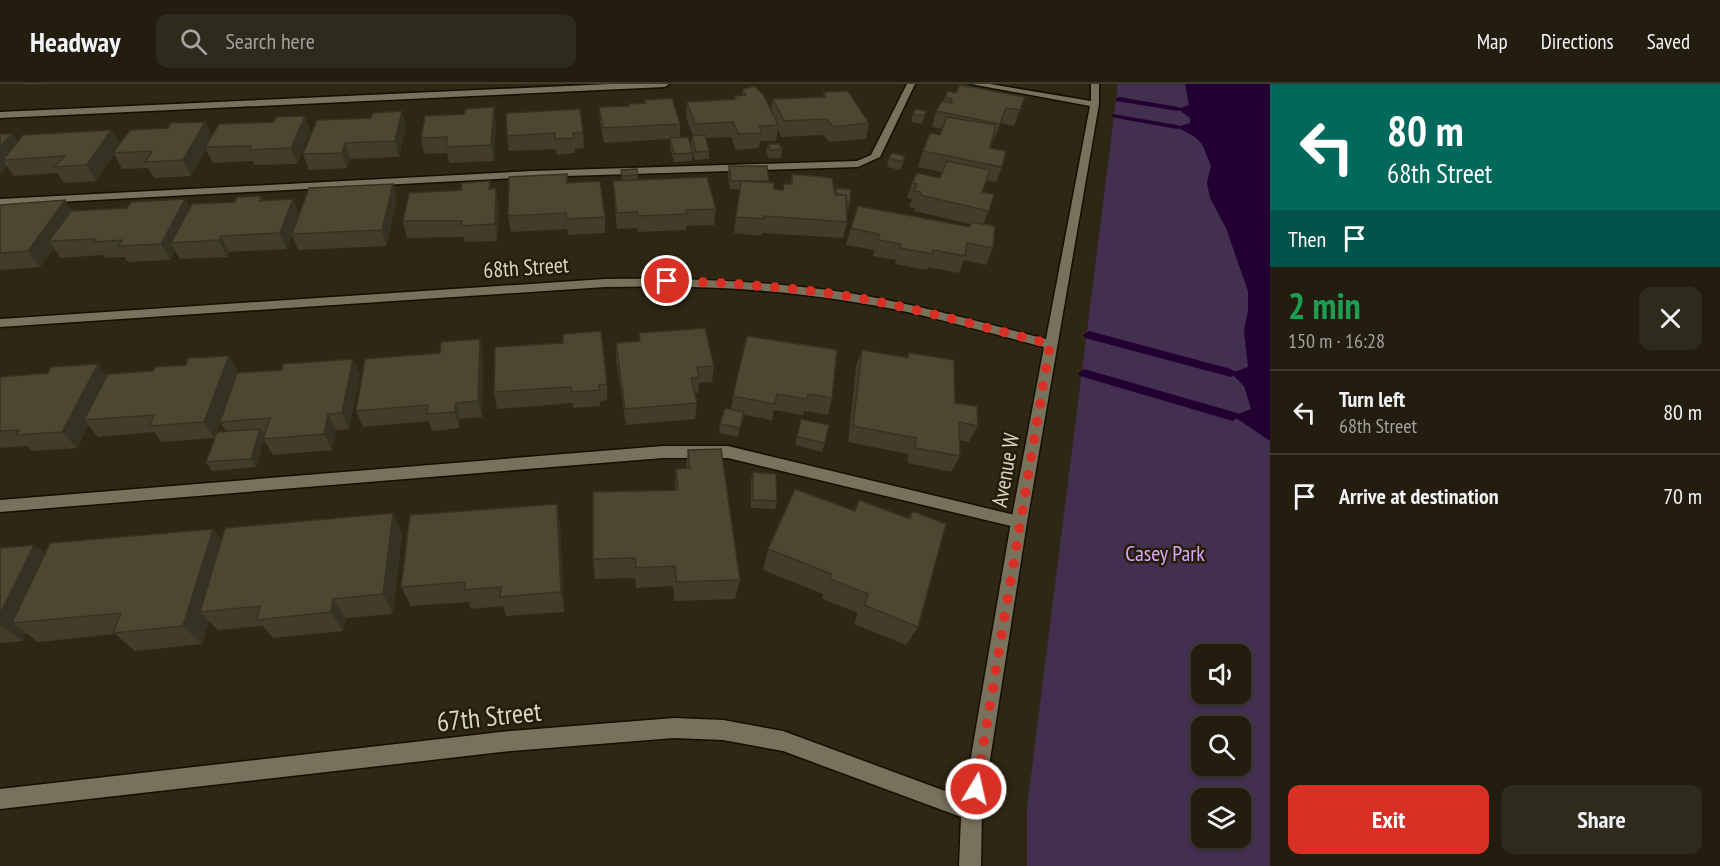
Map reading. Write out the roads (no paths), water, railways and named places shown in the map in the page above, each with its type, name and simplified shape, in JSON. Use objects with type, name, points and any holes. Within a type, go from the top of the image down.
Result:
[{"type":"street","points":[[0,115],[665,84]]},
{"type":"street","points":[[0,202],[532,174],[858,164],[875,157],[911,84]]},
{"type":"street","points":[[975,84],[1095,104]]},
{"type":"street","name":"Avenue W","points":[[969,866],[972,811],[1019,522],[1095,104],[1095,84]]},
{"type":"street","name":"68th Street","points":[[0,323],[605,283],[667,281],[754,285],[856,298],[912,309],[1050,344]]},
{"type":"street","points":[[0,506],[663,452],[728,452],[1019,522]]},
{"type":"street","name":"67th Street","points":[[0,799],[511,741],[674,728],[723,730],[783,741],[972,811]]},
{"type":"waterway","points":[[1119,99],[1178,109]]},
{"type":"waterway","points":[[1116,116],[1177,127]]},
{"type":"waterway","points":[[1089,335],[1231,373]]},
{"type":"waterway","points":[[1084,373],[1233,416]]},
{"type":"park label","name":"Casey Park","points":[[1165,553]]}]
